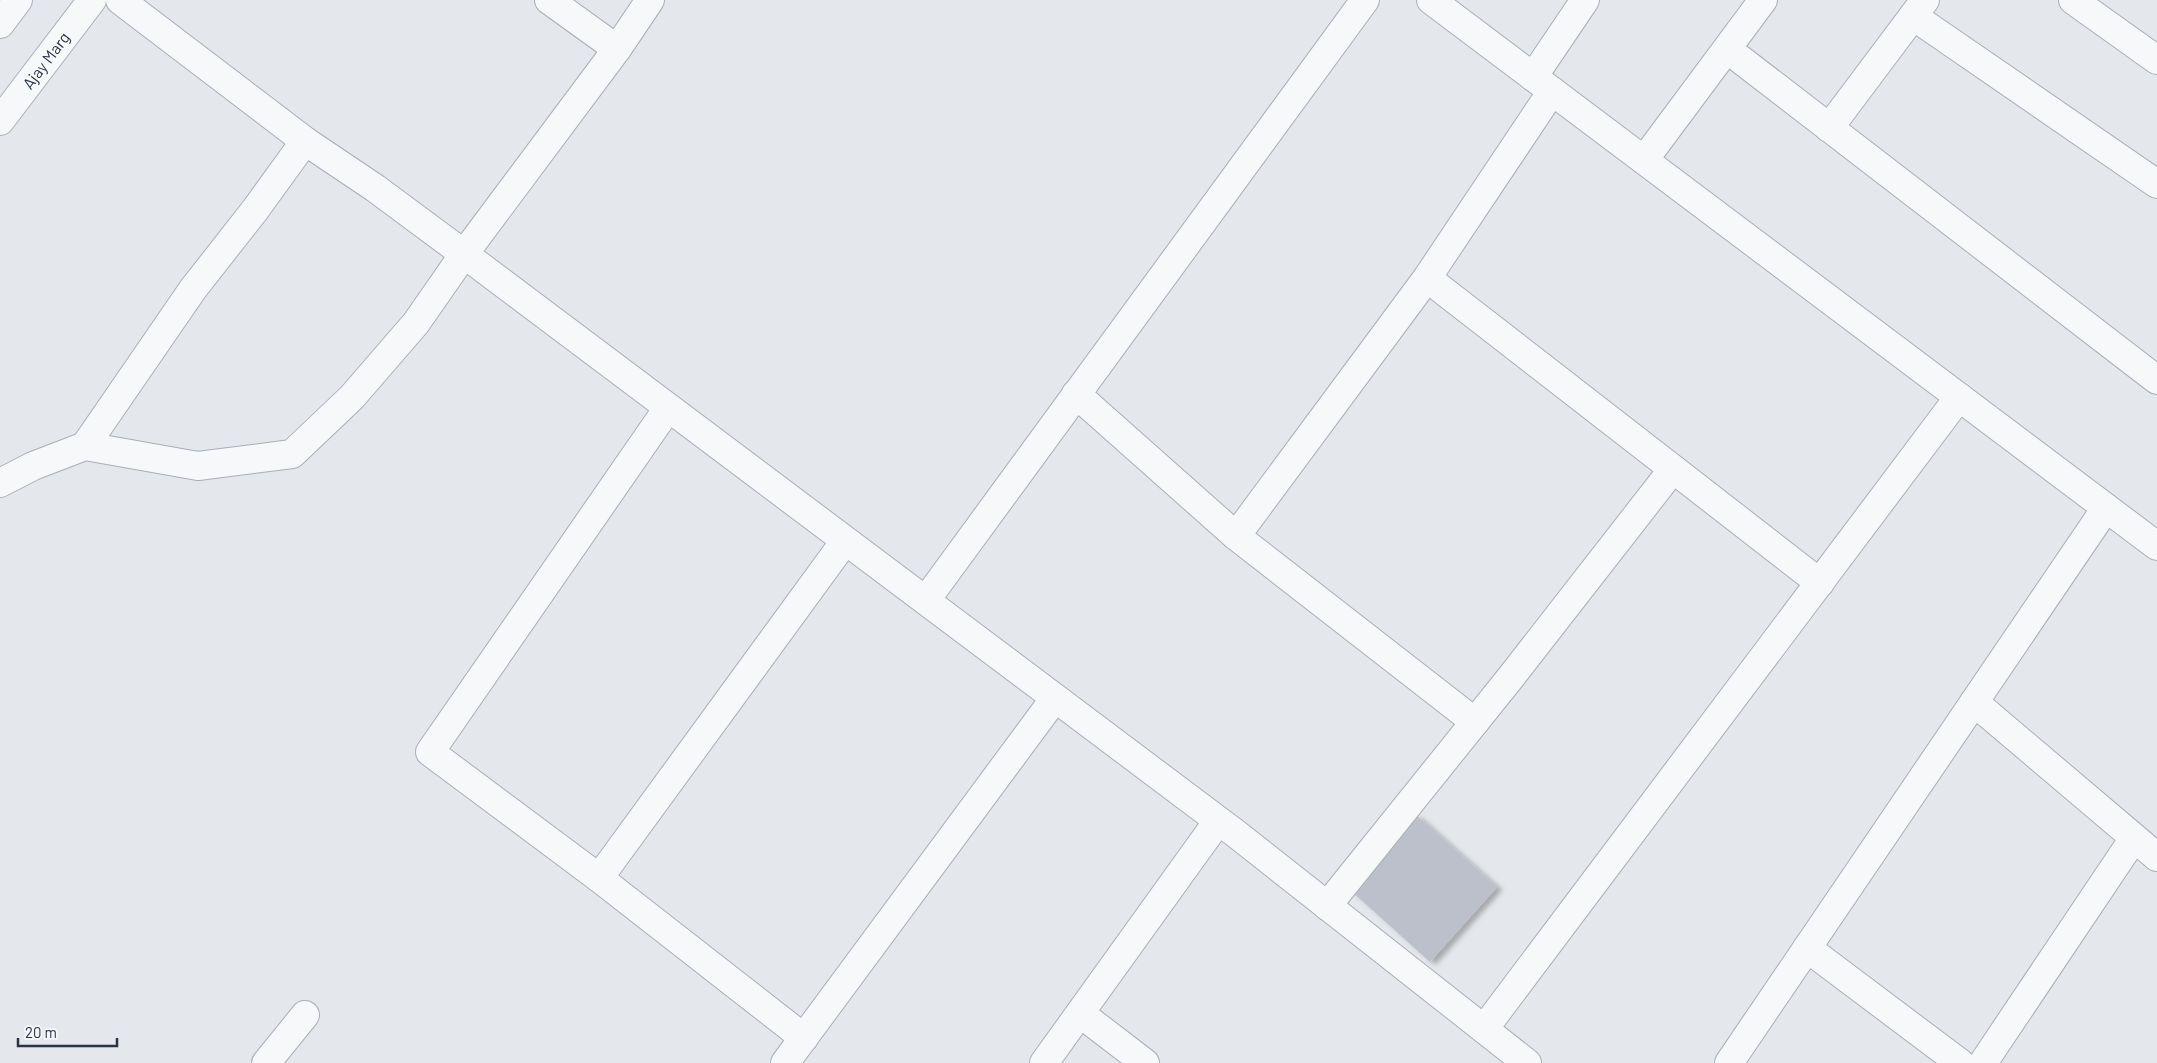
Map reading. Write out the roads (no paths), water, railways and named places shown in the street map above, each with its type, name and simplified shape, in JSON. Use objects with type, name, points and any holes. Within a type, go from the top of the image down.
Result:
[{"type":"street","points":[[0,24],[18,0]]},
{"type":"street","name":"Ajay Marg","points":[[0,121],[92,0]]},
{"type":"street","points":[[120,0],[305,141],[375,188],[464,254],[1056,698],[1218,821],[1527,1063]]},
{"type":"street","points":[[549,0],[617,49]]},
{"type":"street","points":[[0,483],[33,466],[85,446],[198,466],[292,454],[352,397],[416,323],[464,254],[617,49],[650,0]]},
{"type":"street","points":[[926,600],[1366,0]]},
{"type":"street","points":[[1431,0],[2157,546]]},
{"type":"street","points":[[1236,536],[1427,278],[1542,84],[1585,0]]},
{"type":"street","points":[[1644,160],[1763,0]]},
{"type":"street","points":[[2073,0],[2154,51]]},
{"type":"street","points":[[1829,128],[1919,8],[2157,184]]},
{"type":"street","points":[[1727,49],[2156,376]]},
{"type":"street","points":[[85,446],[193,289],[255,210],[305,141]]},
{"type":"street","points":[[1427,278],[1820,583]]},
{"type":"street","points":[[1076,394],[1236,536],[1475,722]]},
{"type":"street","points":[[1484,1029],[1959,397]]},
{"type":"street","points":[[668,408],[430,752],[599,878],[804,1038]]},
{"type":"street","points":[[1327,906],[1475,722],[1673,469]]},
{"type":"street","points":[[1729,1063],[2106,508]]},
{"type":"street","points":[[599,878],[845,541]]},
{"type":"street","points":[[785,1063],[1056,698]]},
{"type":"street","points":[[1974,702],[2157,857]]},
{"type":"street","points":[[1044,1063],[1218,821]]},
{"type":"street","points":[[1983,1063],[2134,838]]},
{"type":"street","points":[[1807,948],[1960,1063]]},
{"type":"street","points":[[1081,1014],[1145,1063]]},
{"type":"street","points":[[266,1063],[305,1016]]}]
